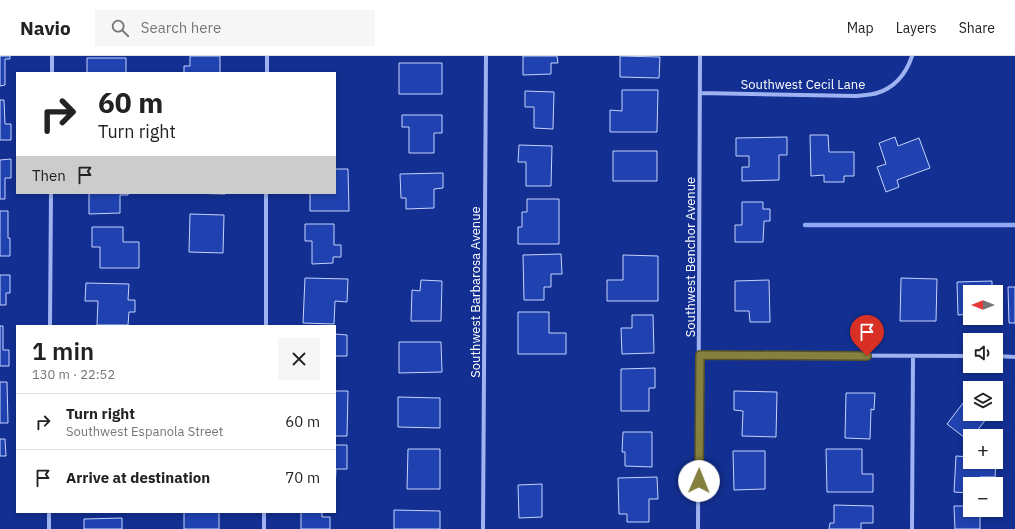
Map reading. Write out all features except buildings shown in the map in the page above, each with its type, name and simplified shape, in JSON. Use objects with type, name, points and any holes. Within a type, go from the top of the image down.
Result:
[{"type":"street","points":[[52,56],[52,72]]},
{"type":"street","points":[[267,56],[267,72]]},
{"type":"street","name":"Southwest Barbarosa Avenue","points":[[483,529],[486,56]]},
{"type":"street","name":"Southwest Benchor Avenue","points":[[698,529],[700,355],[700,56]]},
{"type":"street","name":"Southwest Cecil Lane","points":[[700,93],[856,96],[877,93],[897,83],[909,65],[912,56]]},
{"type":"street","points":[[50,325],[51,194]]},
{"type":"street","points":[[266,194],[266,325]]},
{"type":"street","points":[[700,355],[963,356]]},
{"type":"street","points":[[912,529],[913,356]]},
{"type":"street","points":[[1003,356],[1015,357]]},
{"type":"street","points":[[49,513],[49,529]]},
{"type":"street","points":[[264,513],[264,529]]},
{"type":"waterway","points":[[805,225],[1015,225]]},
{"type":"route","points":[[699,481],[700,355],[867,356]]}]
